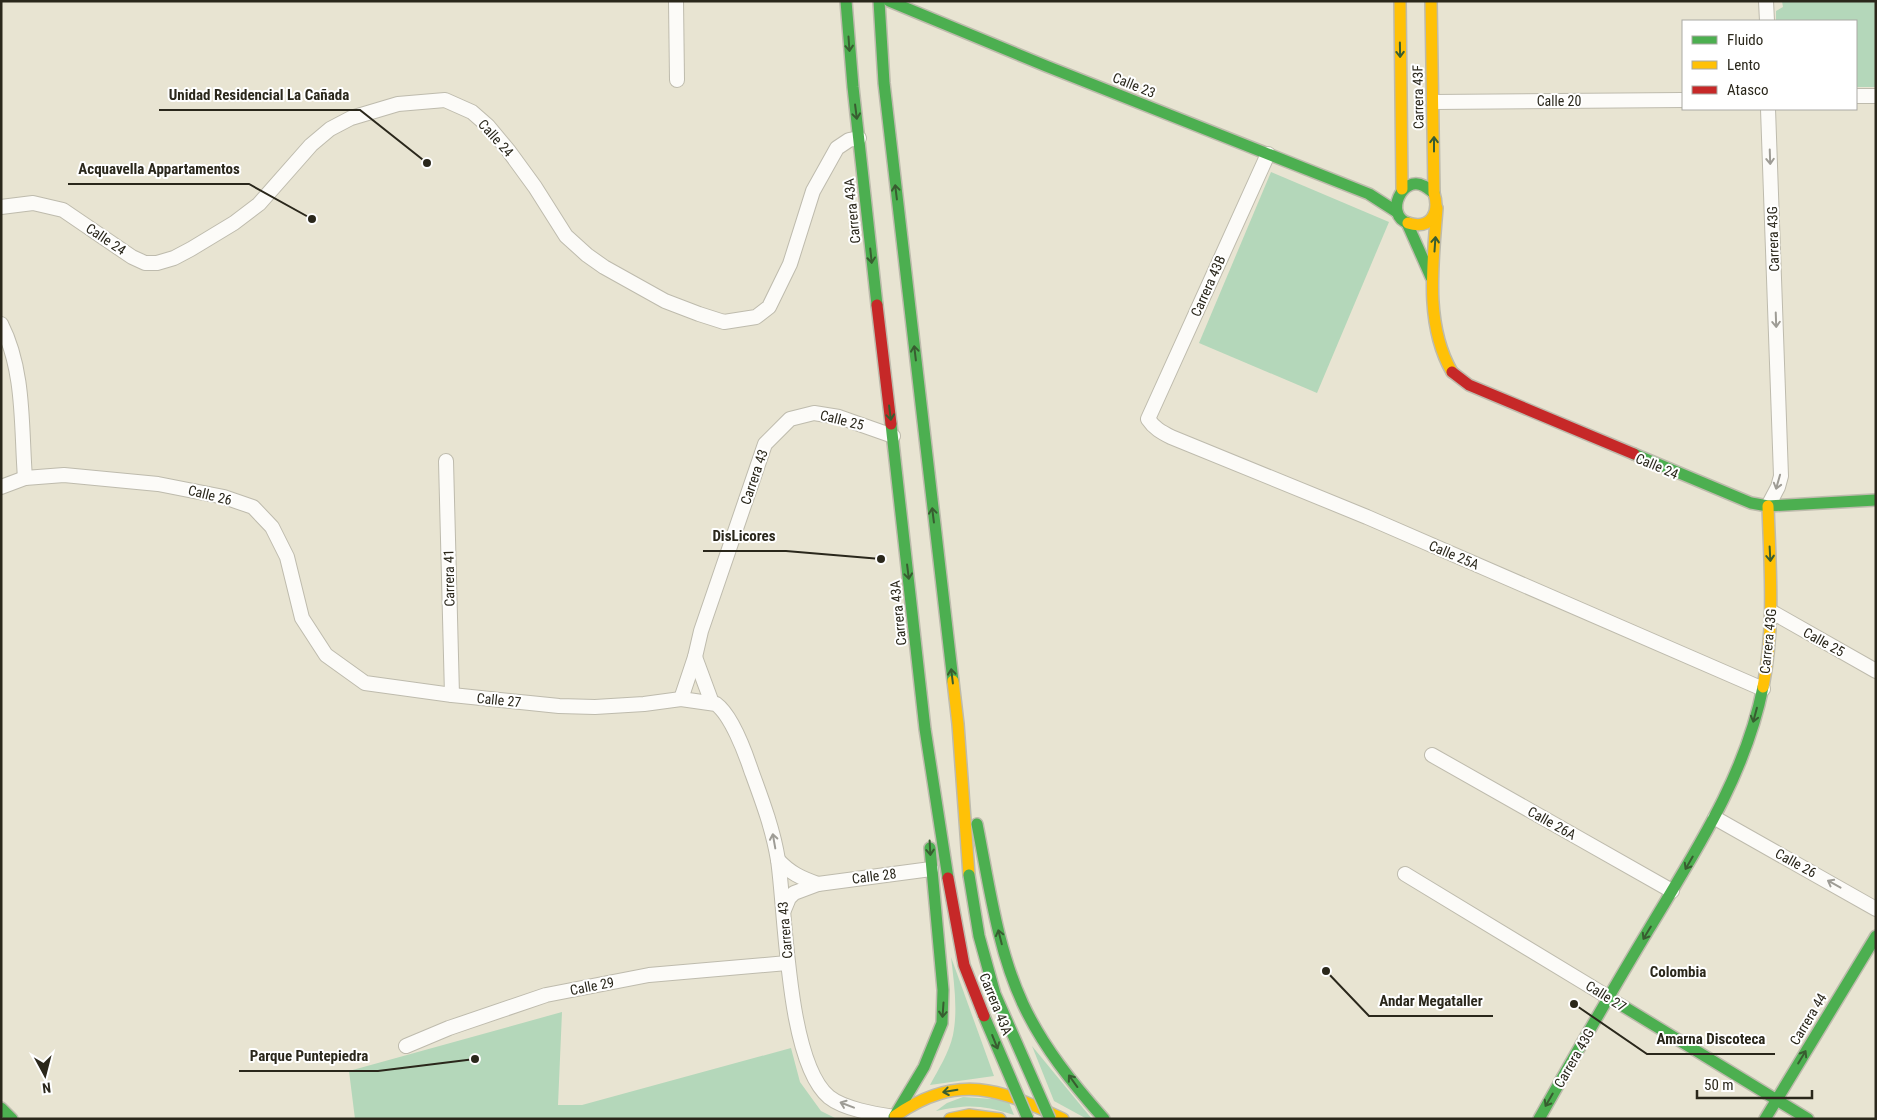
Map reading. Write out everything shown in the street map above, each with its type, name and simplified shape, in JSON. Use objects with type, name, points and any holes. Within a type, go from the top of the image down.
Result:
[{"type":"main road","name":"Carrera 43A","points":[[846,1],[852,87],[925,729],[948,878],[964,965],[1003,1063],[1028,1119]]},
{"type":"main road","name":"Carrera 43A","points":[[879,1],[884,83],[958,724],[969,875],[977,929],[988,976],[1050,1119]]},
{"type":"main road","name":"Calle 23","points":[[888,1],[1369,194],[1397,212]]},
{"type":"main road","name":"Carrera 43F","points":[[1400,1],[1400,192]]},
{"type":"main road","name":"Carrera 43F","points":[[1431,1],[1434,193]]},
{"type":"main road","points":[[1432,279],[1437,208],[1437,200],[1434,193],[1429,188],[1416,184],[1400,192],[1396,200],[1397,212],[1401,219],[1414,225],[1426,223],[1435,214],[1437,208]]},
{"type":"main road","name":"Calle 23","points":[[1369,194],[1400,192]]},
{"type":"main road","points":[[1408,223],[1432,279]]},
{"type":"main road","name":"Calle 24","points":[[1432,279],[1435,316],[1442,351],[1452,372],[1469,385],[1750,504],[1768,506],[1876,500]]},
{"type":"main road","name":"Carrera 43G","points":[[1539,1119],[1608,998],[1715,818],[1730,789],[1742,759],[1762,689],[1771,640],[1772,612],[1768,506]]},
{"type":"main road","points":[[958,724],[1000,940],[1016,989],[1037,1030],[1073,1082],[1104,1119]]},
{"type":"main road","points":[[893,1118],[924,1067],[942,1023],[944,990],[931,869],[925,729]]},
{"type":"main road","name":"Carrera 44","points":[[1766,1119],[1876,936]]},
{"type":"main road","name":"Calle 27","points":[[1608,998],[1808,1119]]},
{"type":"main road","points":[[893,1118],[906,1107],[932,1094],[972,1089],[999,1092],[1019,1098],[1063,1119]]},
{"type":"main road","points":[[1,1108],[12,1119]]},
{"type":"main road","points":[[950,1119],[969,1115],[1000,1119]]},
{"type":"street","points":[[676,1],[678,80]]},
{"type":"street","points":[[1766,1],[1767,20]]},
{"type":"street","points":[[1857,96],[1876,96]]},
{"type":"street","name":"Calle 24","points":[[1,207],[33,203],[63,210],[132,257],[145,263],[158,264],[191,249],[234,223],[259,204],[311,145],[330,129],[351,118],[398,104],[445,100],[472,112],[488,126],[536,187],[566,236],[587,255],[604,267],[665,301],[724,322],[756,317],[769,307],[790,264],[813,192],[837,148],[849,140],[859,138]]},
{"type":"street","name":"Calle 20","points":[[1434,102],[1682,100]]},
{"type":"street","name":"Carrera 43G","points":[[1768,110],[1781,476],[1778,487],[1768,506]]},
{"type":"street","name":"Carrera 43B","points":[[1148,419],[1268,154]]},
{"type":"street","points":[[1,324],[10,342],[16,364],[25,478]]},
{"type":"street","name":"Calle 25","points":[[790,419],[814,414],[839,417],[893,436]]},
{"type":"street","name":"Carrera 43","points":[[681,699],[695,657],[701,631],[765,444],[790,419]]},
{"type":"street","name":"Calle 25A","points":[[1148,419],[1158,430],[1171,437],[1367,517],[1762,689]]},
{"type":"street","name":"Carrera 41","points":[[446,461],[452,695]]},
{"type":"street","name":"Calle 26","points":[[1,487],[25,478],[64,475],[158,484],[224,497],[253,507],[272,528],[287,557],[302,618],[326,655]]},
{"type":"street","name":"Calle 25","points":[[1772,612],[1876,671]]},
{"type":"street","name":"Calle 27","points":[[326,655],[365,683],[452,695],[559,706],[595,707],[644,704],[681,699]]},
{"type":"street","name":"Carrera 43","points":[[695,657],[712,703],[720,707],[745,750],[773,831],[784,911],[787,963],[799,1036],[808,1063],[820,1085],[830,1098],[865,1111],[893,1118]]},
{"type":"street","points":[[681,699],[712,703]]},
{"type":"street","name":"Calle 26A","points":[[1432,755],[1672,891]]},
{"type":"street","name":"Calle 26","points":[[1715,818],[1876,909]]},
{"type":"street","points":[[778,860],[794,874],[818,884]]},
{"type":"street","name":"Calle 28","points":[[784,911],[789,898],[794,893],[818,884],[931,869]]},
{"type":"street","name":"Calle 27","points":[[1405,874],[1608,998]]},
{"type":"street","name":"Calle 29","points":[[406,1046],[449,1028],[546,994],[649,975],[787,963]]},
{"type":"green space","points":[[1782,1],[1876,1],[1876,87],[1857,87],[1857,20],[1776,20],[1776,11],[1783,7]]},
{"type":"green space","points":[[1271,172],[1389,222],[1317,393],[1199,343]]},
{"type":"green space","points":[[951,957],[994,1076],[930,1085],[946,1055],[953,1035],[955,1006]]},
{"type":"green space","points":[[562,1012],[558,1105],[582,1105],[791,1048],[800,1082],[821,1111],[837,1119],[355,1119],[349,1071]]},
{"type":"green space","points":[[1032,1046],[1092,1119],[1087,1119],[1054,1101]]},
{"type":"green space","points":[[963,1097],[1008,1100],[1014,1115],[993,1109],[975,1107],[958,1107],[936,1111],[947,1103]]},
{"type":"traffic: fast","points":[[846,1],[853,87],[877,305]]},
{"type":"traffic: fast","points":[[879,1],[884,83],[953,681]]},
{"type":"traffic: fast","points":[[889,1],[1046,66],[1369,194],[1397,212]]},
{"type":"traffic: fast","points":[[1408,223],[1401,219],[1397,212],[1399,197],[1403,190],[1416,184],[1424,186],[1434,193]]},
{"type":"traffic: fast","points":[[1407,223],[1431,277]]},
{"type":"traffic: fast","points":[[891,424],[925,729],[948,878]]},
{"type":"traffic: fast","points":[[1634,454],[1751,503],[1768,506],[1876,500]]},
{"type":"traffic: fast","points":[[1539,1119],[1701,842],[1731,783],[1744,752],[1755,720],[1763,687]]},
{"type":"traffic: fast","points":[[977,824],[1000,938],[1014,983],[1023,1004],[1049,1050],[1104,1119]]},
{"type":"traffic: fast","points":[[894,1117],[924,1067],[942,1023],[943,990],[930,848]]},
{"type":"traffic: fast","points":[[969,875],[979,936],[995,994],[1050,1119]]},
{"type":"traffic: fast","points":[[1765,1119],[1876,936]]},
{"type":"traffic: fast","points":[[1608,997],[1808,1119]]},
{"type":"traffic: fast","points":[[984,1016],[1028,1119]]},
{"type":"traffic: fast","points":[[1,1108],[12,1119]]},
{"type":"traffic: slow","points":[[1400,1],[1402,189]]},
{"type":"traffic: slow","points":[[1408,223],[1416,225],[1428,222],[1432,218],[1436,207],[1434,193],[1431,1]]},
{"type":"traffic: slow","points":[[1437,208],[1432,292],[1437,334],[1452,372]]},
{"type":"traffic: slow","points":[[1763,687],[1767,664],[1770,619],[1768,506]]},
{"type":"traffic: slow","points":[[953,681],[969,875]]},
{"type":"traffic: slow","points":[[895,1116],[918,1102],[939,1094],[959,1090],[979,1090],[999,1093],[1040,1108],[1063,1119]]},
{"type":"traffic: slow","points":[[950,1119],[969,1115],[1000,1119]]},
{"type":"traffic: jam","points":[[877,305],[891,424]]},
{"type":"traffic: jam","points":[[1452,372],[1469,385],[1634,454]]},
{"type":"traffic: jam","points":[[948,878],[964,965],[984,1016]]},
{"type":"place","name":"Unidad Residencial La Cañada","points":[[427,163]]},
{"type":"place","name":"Acquavella Appartamentos","points":[[312,219]]},
{"type":"place","name":"DisLicores","points":[[881,559]]},
{"type":"place","name":"Andar Megataller","points":[[1326,971]]},
{"type":"place","name":"Amarna Discoteca","points":[[1574,1004]]},
{"type":"place","name":"Parque Puntepiedra","points":[[475,1059]]},
{"type":"district","name":"Colombia","points":[[1678,972]]}]
